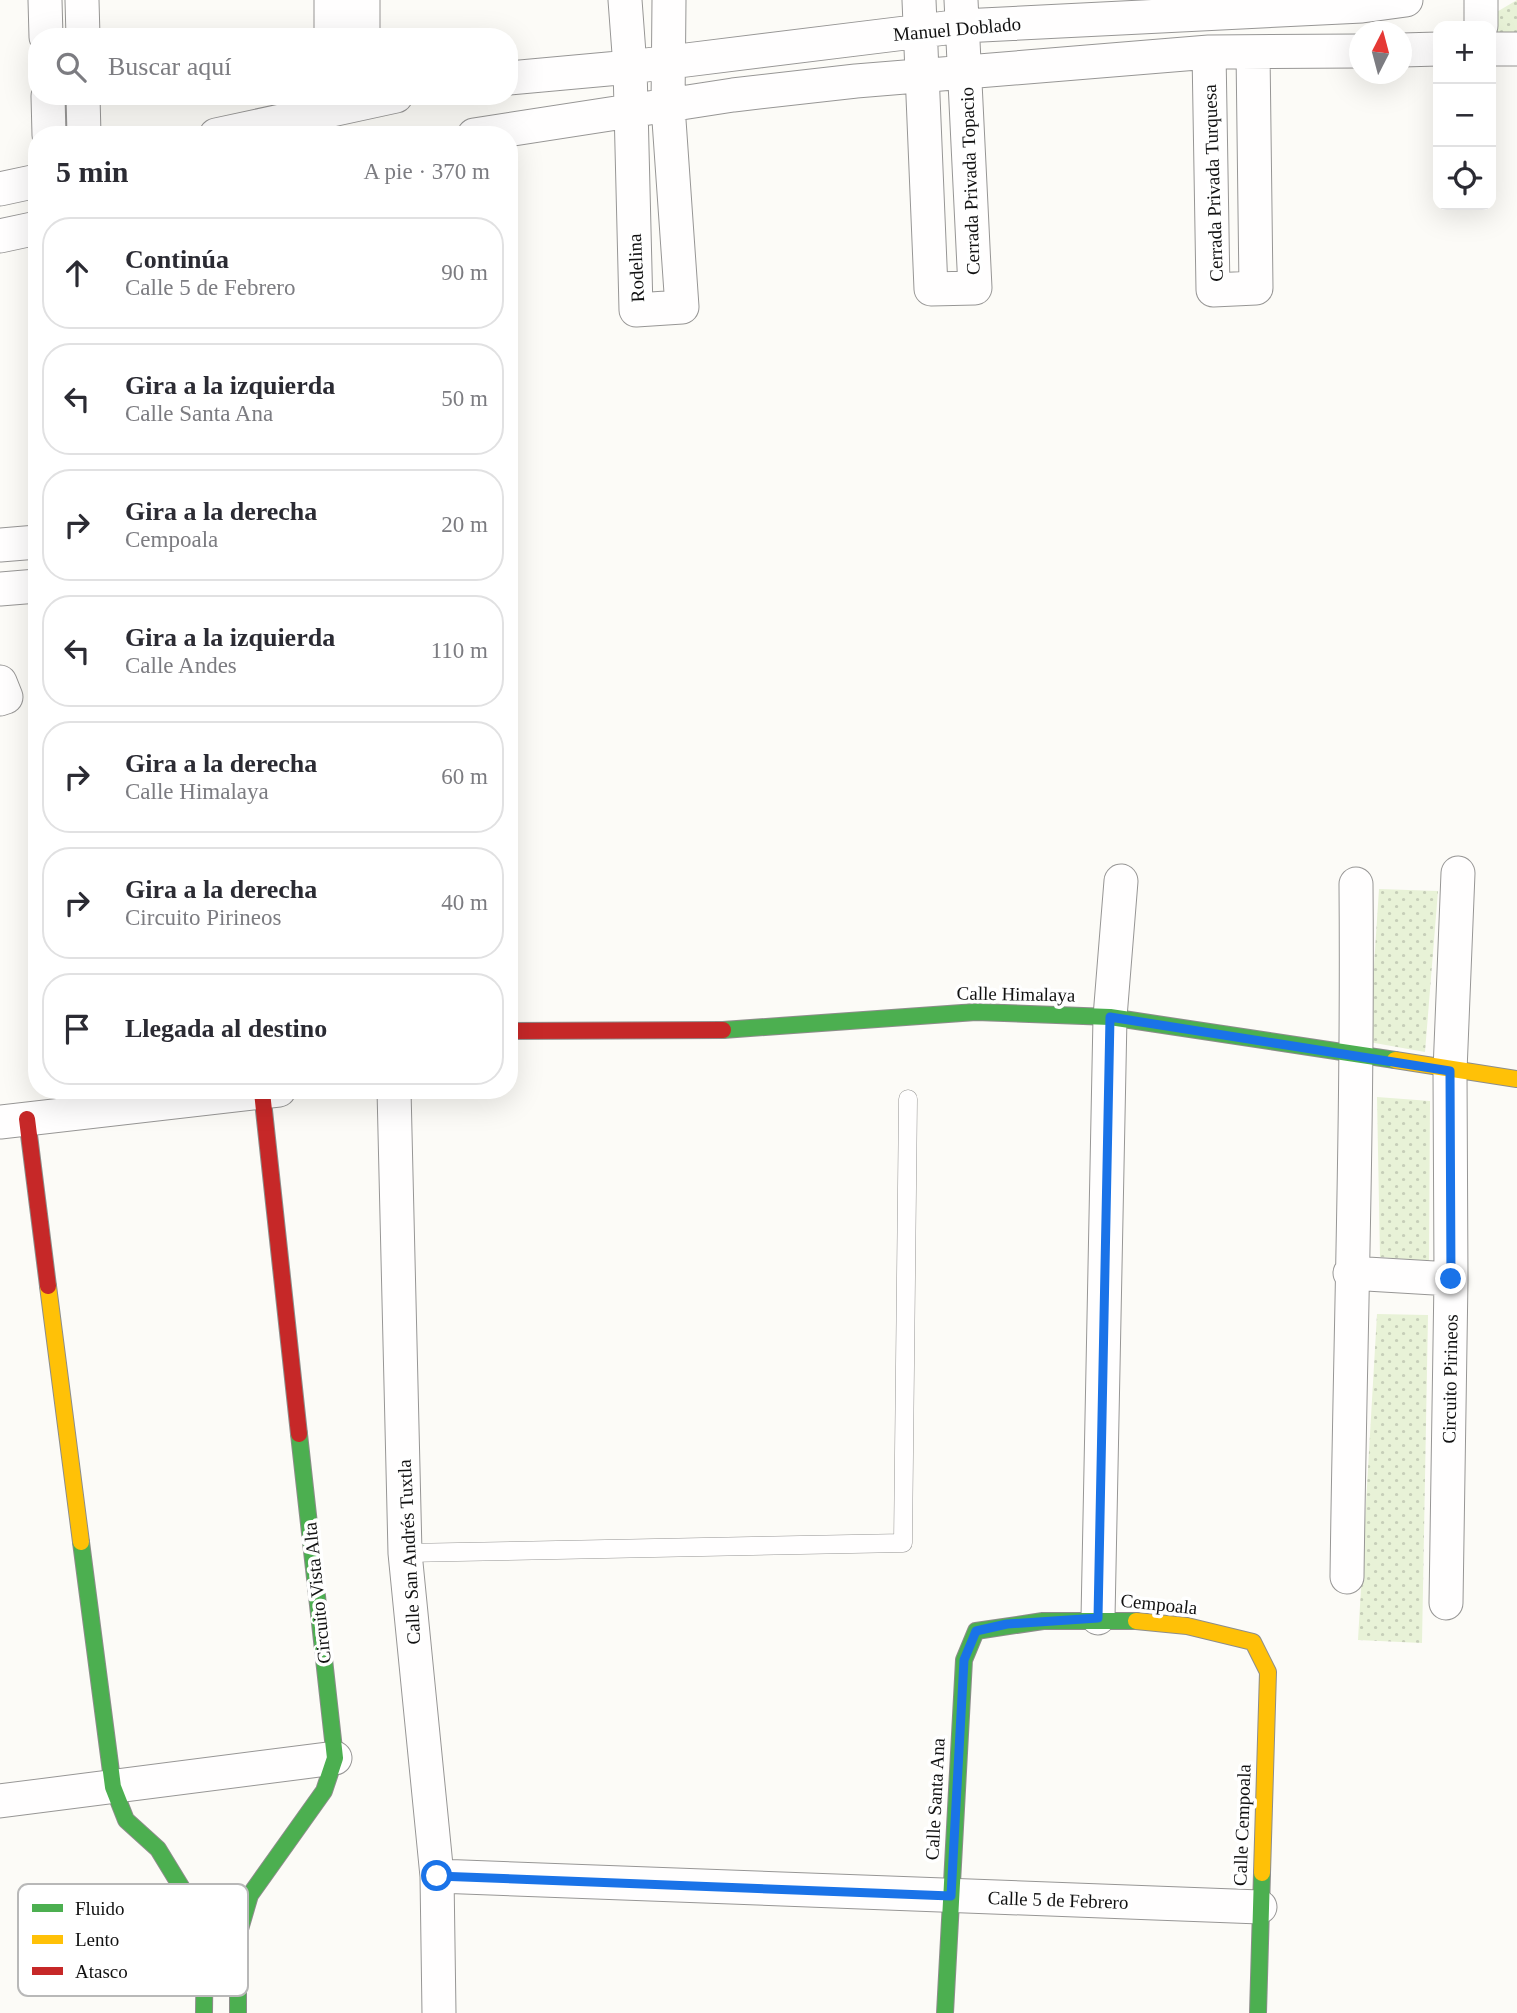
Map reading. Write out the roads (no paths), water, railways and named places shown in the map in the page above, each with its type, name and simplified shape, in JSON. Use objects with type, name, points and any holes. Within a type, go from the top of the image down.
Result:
[{"type":"street","points":[[45,0],[46,28]]},
{"type":"street","points":[[82,0],[83,28]]},
{"type":"street","points":[[331,0],[331,28]]},
{"type":"street","points":[[363,0],[363,28]]},
{"type":"street","name":"Rodelina","points":[[625,0],[630,67],[636,310],[682,307],[668,106],[669,0]]},
{"type":"street","name":"Manuel Doblado","points":[[518,77],[670,61],[919,16],[1250,6],[1362,19],[1406,0]]},
{"type":"street","points":[[1481,0],[1481,21]]},
{"type":"street","points":[[1289,9],[1290,52]]},
{"type":"street","name":"Cerrada Privada Topacio","points":[[919,16],[932,289],[975,288],[961,13]]},
{"type":"street","points":[[1496,48],[1517,49]]},
{"type":"street","points":[[1412,50],[1433,49]]},
{"type":"street","name":"Cerrada Privada Turquesa","points":[[1209,52],[1213,290],[1256,288],[1253,51]]},
{"type":"street","points":[[518,128],[733,95],[922,75],[1209,52],[1349,51]]},
{"type":"street","points":[[48,105],[49,126]]},
{"type":"street","points":[[83,105],[84,126]]},
{"type":"street","points":[[251,126],[332,105]]},
{"type":"street","points":[[0,189],[28,183]]},
{"type":"street","points":[[0,236],[28,230]]},
{"type":"street","points":[[0,545],[28,543]]},
{"type":"street","points":[[0,589],[28,587]]},
{"type":"street","points":[[0,682],[6,697],[0,699]]},
{"type":"street","name":"Circuito Pirineos","points":[[1446,1603],[1451,1279],[1450,1071],[1458,873]]},
{"type":"street","points":[[1098,1618],[1110,1017],[1121,881]]},
{"type":"street","points":[[1347,1577],[1350,1273],[1357,1054],[1356,884]]},
{"type":"street","name":"Calle Himalaya","points":[[518,1031],[732,1030],[976,1012],[1110,1017],[1357,1054],[1450,1071],[1517,1079]]},
{"type":"street","name":"Circuito Vista Alta","points":[[14,1120],[200,1099]]},
{"type":"street","name":"Circuito Vista Alta","points":[[272,1099],[335,1758]]},
{"type":"street","name":"Calle San Andrés Tuxtla","points":[[394,1099],[405,1553],[437,1876],[439,2013]]},
{"type":"street","points":[[14,1120],[113,1787],[126,1821],[158,1849],[179,1884]]},
{"type":"street","points":[[1350,1273],[1451,1279]]},
{"type":"street","name":"Cempoala","points":[[976,1631],[1007,1624],[1098,1618],[1222,1632],[1253,1642]]},
{"type":"street","name":"Calle Santa Ana","points":[[945,2013],[964,1660],[976,1631]]},
{"type":"street","name":"Calle Cempoala","points":[[1253,1642],[1268,1672],[1258,2013]]},
{"type":"street","points":[[0,1801],[335,1758],[324,1791],[250,1895],[248,1902]]},
{"type":"street","name":"Calle 5 de Febrero","points":[[437,1876],[1260,1907]]},
{"type":"lane","points":[[405,1553],[903,1543],[908,1099]]}]
